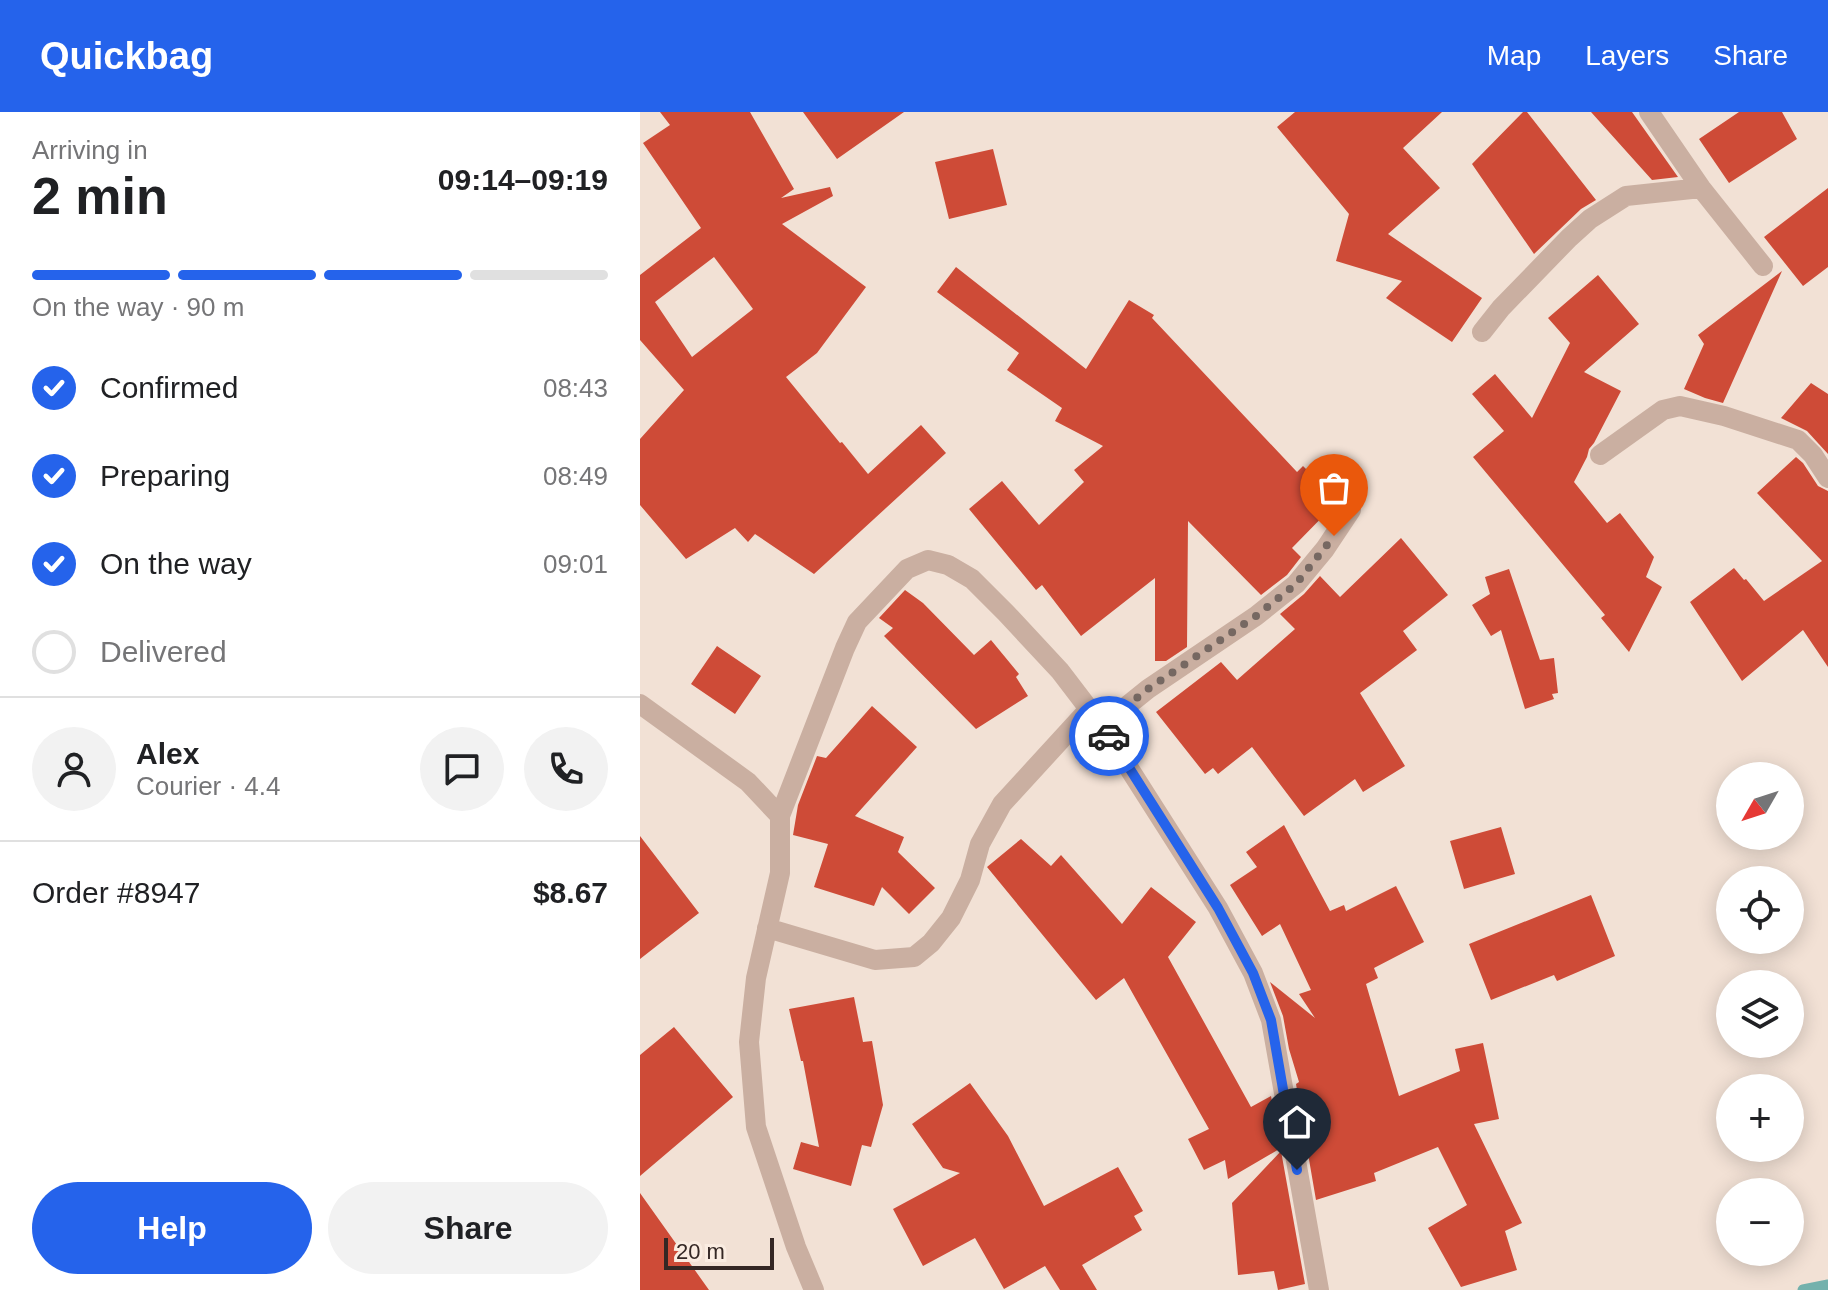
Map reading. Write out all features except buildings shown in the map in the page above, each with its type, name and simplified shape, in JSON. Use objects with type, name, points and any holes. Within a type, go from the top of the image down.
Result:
[{"type":"street","points":[[1649,112],[1701,188],[1763,266]]},
{"type":"street","points":[[1482,332],[1501,308],[1590,219],[1626,196],[1701,188]]},
{"type":"street","points":[[1600,455],[1663,410],[1680,406],[1724,416],[1798,440],[1813,455],[1828,478]]},
{"type":"street","points":[[1102,726],[1148,689],[1256,616],[1296,584],[1351,510]]},
{"type":"street","points":[[814,1290],[796,1247],[756,1127],[749,1042],[756,978],[780,873],[780,816],[857,622],[907,569],[928,560],[948,565],[972,579],[1060,671],[1102,726],[1218,908],[1253,973],[1271,1020],[1319,1290]]},
{"type":"street","points":[[640,704],[748,782],[780,816]]},
{"type":"street","points":[[767,928],[875,960],[914,957],[931,943],[951,918],[970,880],[980,844],[1002,804],[1089,709]]},
{"type":"waterway","points":[[1803,1290],[1828,1285]]},
{"type":"way so far","points":[[1109,736],[1102,726],[1148,689],[1256,616],[1296,584],[1334,536]]},
{"type":"route","points":[[1109,736],[1218,908],[1253,973],[1271,1020],[1297,1170]]}]
